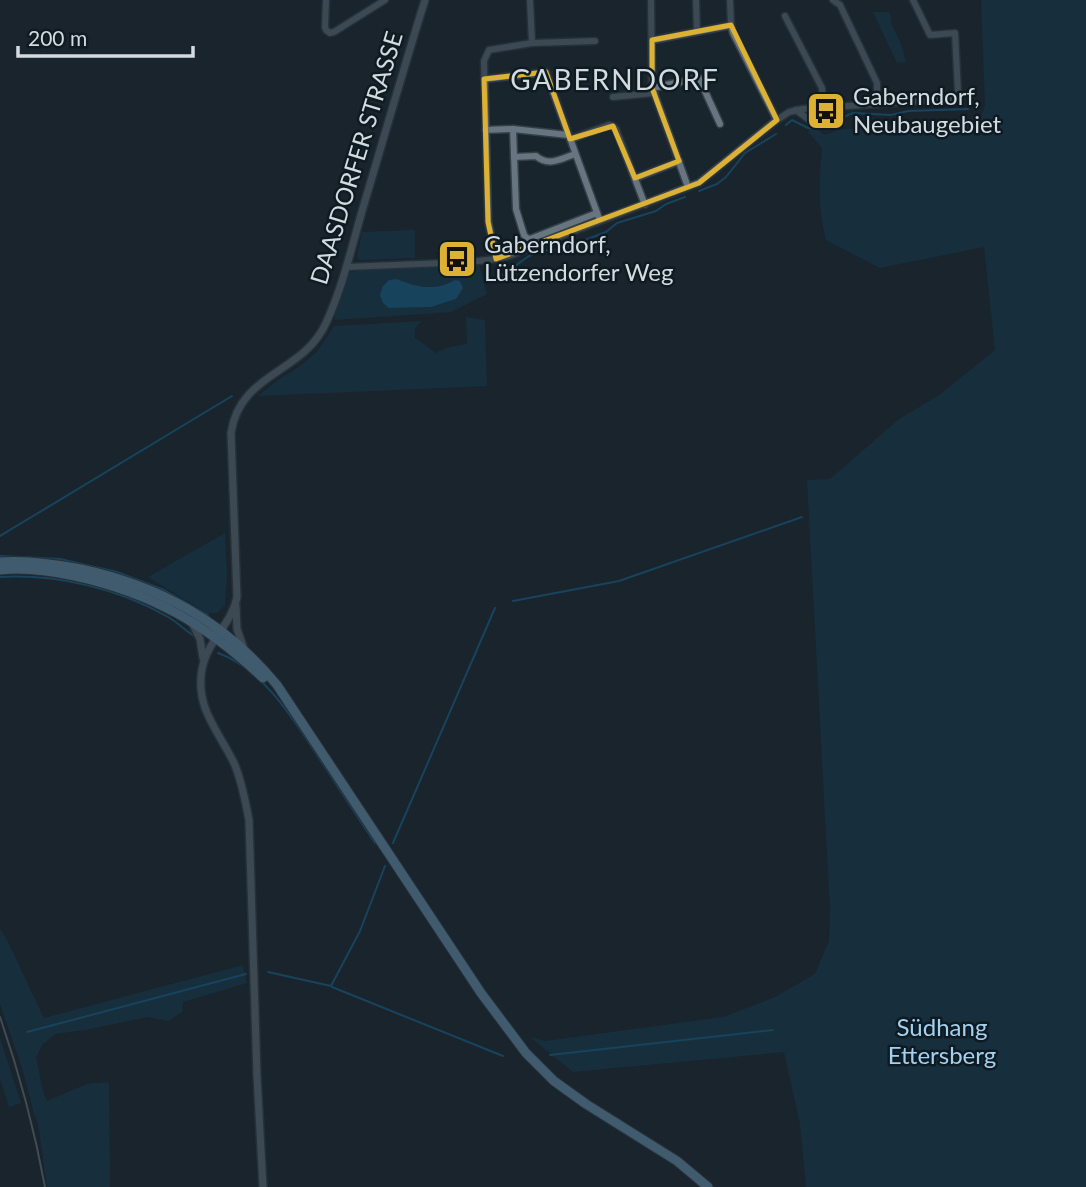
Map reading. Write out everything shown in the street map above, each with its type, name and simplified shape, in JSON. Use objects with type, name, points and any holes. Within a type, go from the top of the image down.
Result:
[{"type":"main road","points":[[0,562],[58,565],[130,582],[182,605],[246,653],[270,677],[289,704],[481,993],[526,1054],[554,1082],[677,1161],[708,1187]]},
{"type":"main road","points":[[0,570],[57,573],[101,582],[156,602],[218,634],[289,704]]},
{"type":"street","points":[[326,0],[325,27],[330,33],[385,0]]},
{"type":"street","name":"DAASDORFER STRASSE","points":[[246,653],[238,635],[236,602],[230,442],[234,419],[248,394],[261,382],[298,358],[316,340],[325,326],[346,267],[425,0]]},
{"type":"street","points":[[530,0],[532,43]]},
{"type":"street","points":[[651,0],[653,90],[688,187]]},
{"type":"street","points":[[696,0],[697,32]]},
{"type":"street","points":[[730,0],[731,25],[777,120]]},
{"type":"street","points":[[833,0],[840,5],[877,83],[877,104]]},
{"type":"street","points":[[913,0],[930,35],[955,33]]},
{"type":"street","points":[[785,16],[822,88],[822,116],[813,121],[796,110]]},
{"type":"street","points":[[652,40],[731,25]]},
{"type":"street","points":[[346,267],[496,259],[645,205],[708,177],[789,112],[955,99],[958,92],[955,25]]},
{"type":"street","points":[[496,259],[488,222],[485,55],[489,50],[532,43],[595,41]]},
{"type":"street","points":[[484,79],[546,72],[600,221]]},
{"type":"street","points":[[613,97],[699,78],[720,124]]},
{"type":"street","points":[[485,130],[513,129],[569,137],[613,126],[645,205]]},
{"type":"street","points":[[513,129],[516,209],[527,238],[597,213]]},
{"type":"street","points":[[514,158],[536,156],[543,162],[550,163],[575,154]]},
{"type":"street","points":[[635,178],[679,161]]},
{"type":"street","points":[[204,661],[236,602]]},
{"type":"street","points":[[190,620],[200,639],[204,661],[201,681],[203,703],[208,718],[234,763],[244,794],[248,820],[263,1187]]},
{"type":"highlighted area","points":[[731,25],[777,120],[699,183],[496,259],[488,222],[484,79],[546,72],[570,139],[613,126],[635,178],[679,161],[652,88],[652,40]]},
{"type":"green space","name":"Südhang Ettersberg","points":[[981,0],[1086,0],[1086,1187],[806,1187],[800,1124],[784,1052],[573,1072],[530,1037],[545,1041],[723,1017],[773,998],[815,974],[829,941],[830,909],[807,480],[830,479],[899,419],[938,396],[995,350],[984,247],[880,268],[826,240],[820,194],[822,148],[808,132],[810,126],[825,135],[838,130],[981,117],[985,105]]},
{"type":"green space","points":[[873,12],[889,12],[906,62],[897,63]]},
{"type":"green space","points":[[415,230],[415,258],[359,260],[357,256],[362,232]]},
{"type":"green space","points":[[479,264],[487,294],[451,312],[335,320],[335,309],[348,273],[361,270]],"holes":[[[397,279],[433,287],[455,280],[448,302],[431,307],[389,308]]]},
{"type":"green space","points":[[466,317],[485,320],[487,386],[258,396],[317,352],[334,326],[422,321],[415,328],[415,338],[436,353],[467,344]]},
{"type":"green space","points":[[225,533],[225,605],[217,613],[207,613],[148,577]]},
{"type":"green space","points":[[0,929],[44,1018],[243,965],[247,983],[183,1002],[182,1012],[168,1021],[148,1017],[55,1034],[42,1045],[36,1057],[47,1101],[87,1084],[109,1082],[110,1187],[47,1187],[38,1123],[0,1004]]},
{"type":"green space","points":[[0,1038],[21,1103],[9,1107],[0,1079]]},
{"type":"water","points":[[397,279],[426,287],[440,286],[455,280],[460,281],[463,288],[456,299],[431,307],[389,308],[380,295],[389,280]]},
{"type":"waterway","points":[[786,125],[792,120],[808,128],[817,128],[853,113],[891,115],[908,111],[968,109]]},
{"type":"waterway","points":[[699,191],[717,184],[745,153],[776,134]]},
{"type":"waterway","points":[[498,278],[529,256],[546,250],[561,249],[606,232],[617,223],[656,211],[685,197]]},
{"type":"waterway","points":[[0,536],[232,396]]},
{"type":"waterway","points":[[513,601],[619,581],[802,517]]},
{"type":"waterway","points":[[0,556],[60,559],[117,572],[164,590],[208,615]]},
{"type":"waterway","points":[[0,577],[43,578],[108,591],[149,607],[194,636]]},
{"type":"waterway","points":[[393,843],[495,608]]},
{"type":"waterway","points":[[218,653],[236,661],[252,673],[280,702],[375,843]]},
{"type":"waterway","points":[[268,972],[331,986],[360,931],[385,866]]},
{"type":"waterway","points":[[27,1032],[246,974]]},
{"type":"waterway","points":[[332,987],[503,1056]]},
{"type":"waterway","points":[[550,1055],[773,1030]]},
{"type":"railway","points":[[0,1017],[26,1101],[45,1187]]},
{"type":"place","name":"Gaberndorf, Neubaugebiet","points":[[826,111]]},
{"type":"place","name":"Gaberndorf, Lützendorfer Weg","points":[[457,259]]},
{"type":"district","name":"GABERNDORF","points":[[615,80]]}]
